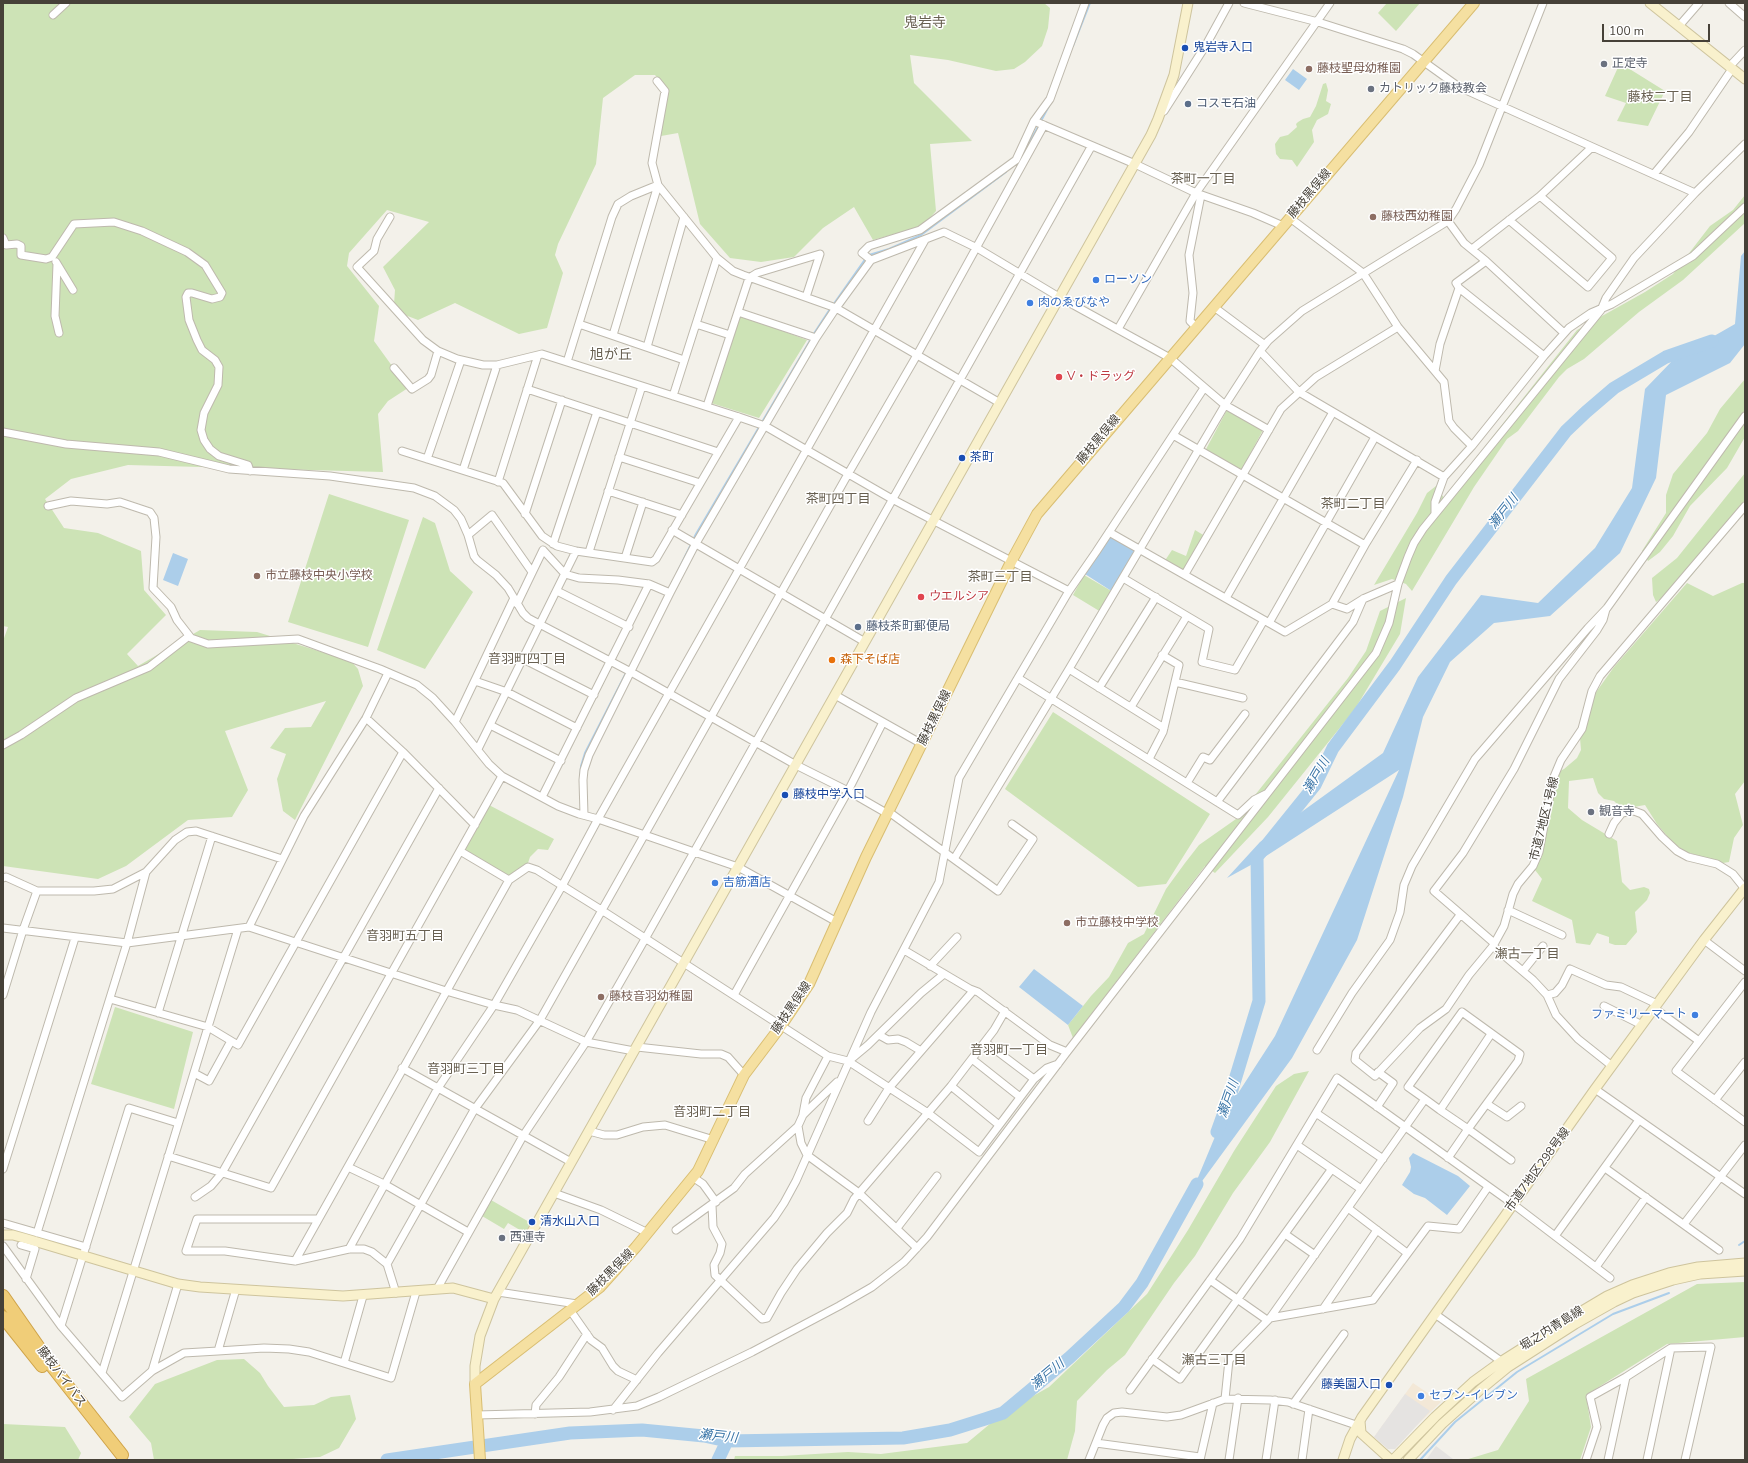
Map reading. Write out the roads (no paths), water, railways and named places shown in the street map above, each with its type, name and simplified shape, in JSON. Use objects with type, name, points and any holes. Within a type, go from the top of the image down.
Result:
[{"type":"highway","name":"藤枝バイパス","points":[[3,1296],[51,1365],[124,1457]]},
{"type":"highway","name":"藤枝バイパス","points":[[3,1317],[67,1396],[124,1457]]},
{"type":"main road","name":"藤枝黒俣線","points":[[475,1384],[600,1287],[694,1178],[714,1140],[731,1100],[744,1075],[810,984],[859,872],[1012,560],[1037,514],[1474,3]]},
{"type":"main road","points":[[475,1384],[480,1460]]},
{"type":"street","points":[[53,15],[66,3]]},
{"type":"street","points":[[871,260],[862,253],[869,246],[920,230],[1016,160],[1034,121],[1050,99],[1085,3]]},
{"type":"street","points":[[1158,119],[1174,75],[1188,3]]},
{"type":"street","points":[[475,1384],[475,1366],[480,1336],[496,1296],[1000,403],[1158,119],[1206,45],[1229,3]]},
{"type":"street","points":[[1244,3],[1318,22],[1388,43],[1413,54],[1459,87],[1591,148],[1654,174],[1694,193]]},
{"type":"street","points":[[1118,329],[1198,194],[1330,3]]},
{"type":"street","points":[[954,859],[1052,698],[1225,405],[1265,345],[1302,311],[1448,221],[1480,165],[1543,3]]},
{"type":"street","points":[[1650,3],[1745,79]]},
{"type":"street","points":[[1679,26],[1699,3]]},
{"type":"street","points":[[1729,3],[1745,17]]},
{"type":"street","points":[[1654,174],[1689,132],[1730,68],[1745,50]]},
{"type":"street","points":[[657,81],[665,91],[652,163],[658,185],[718,258],[733,271],[749,278],[836,308],[1000,403]]},
{"type":"street","points":[[1034,121],[1091,147],[1134,164],[1198,194],[1253,213],[1283,226]]},
{"type":"street","points":[[387,1264],[474,1110],[540,1020],[603,911],[848,474],[917,355],[1044,125]]},
{"type":"street","points":[[477,1418],[590,1412],[637,1406],[659,1397],[752,1352],[839,1306],[872,1287],[904,1262],[927,1238],[1067,1052],[1376,653],[1389,624],[1398,584],[1414,543],[1435,514],[1601,310],[1606,298],[1634,258],[1694,193],[1745,144]]},
{"type":"street","points":[[437,1289],[523,1136],[586,1042],[645,939],[693,851],[1091,147]]},
{"type":"street","points":[[1472,250],[1540,196],[1591,148]]},
{"type":"street","points":[[567,362],[612,217],[618,204],[631,196],[658,185]]},
{"type":"street","points":[[613,335],[658,185]]},
{"type":"street","points":[[1196,327],[1190,321],[1193,293],[1189,255],[1198,194]]},
{"type":"street","points":[[1509,220],[1588,287],[1612,258],[1540,196]]},
{"type":"street","points":[[1435,514],[1435,502],[1444,477],[1472,446],[1564,333],[1591,313],[1601,310],[1693,256],[1745,207]]},
{"type":"street","points":[[390,217],[377,239],[374,251],[357,267],[423,340],[438,350],[460,360],[483,365],[497,364],[542,354],[707,406],[765,426],[892,499],[1012,560],[1068,591]]},
{"type":"street","points":[[647,347],[684,217]]},
{"type":"street","points":[[1290,218],[1363,273],[1398,327],[1444,382],[1449,421],[1472,446]]},
{"type":"street","points":[[1448,221],[1464,243],[1486,261],[1564,333]]},
{"type":"street","points":[[3,238],[6,245],[17,244],[21,246],[22,254],[46,259],[52,257],[74,224],[114,222],[142,231],[188,252],[205,265],[222,293],[220,297],[212,299],[192,293],[188,293],[186,297],[189,320],[196,340],[202,350],[215,360],[219,367],[218,385],[204,413],[201,430],[204,440],[219,456],[248,465],[250,471]]},
{"type":"street","points":[[584,815],[583,780],[586,763],[670,593],[695,545],[816,338],[871,260],[944,232],[977,248],[1059,297],[1170,358],[1225,405],[1269,430]]},
{"type":"street","points":[[884,256],[887,240]]},
{"type":"street","points":[[349,1249],[438,1088],[494,1005],[562,886],[598,819],[925,240]]},
{"type":"street","points":[[707,406],[749,278],[757,273],[820,254],[806,297]]},
{"type":"street","points":[[52,257],[73,290]]},
{"type":"street","points":[[673,396],[718,258]]},
{"type":"street","points":[[1486,261],[1456,283],[1459,288],[1544,356]]},
{"type":"street","points":[[57,264],[55,316],[59,333]]},
{"type":"street","points":[[1435,371],[1440,344],[1459,288]]},
{"type":"street","points":[[1214,307],[1265,345]]},
{"type":"street","points":[[738,312],[816,338]]},
{"type":"street","points":[[579,324],[684,360]]},
{"type":"street","points":[[696,324],[730,335]]},
{"type":"street","points":[[1185,574],[1244,475],[1281,409],[1327,369],[1398,327]]},
{"type":"street","points":[[394,368],[412,389],[428,379],[431,375],[438,350]]},
{"type":"street","points":[[1260,352],[1299,392],[1444,477]]},
{"type":"street","points":[[498,482],[538,355]]},
{"type":"street","points":[[428,459],[460,360]]},
{"type":"street","points":[[462,470],[497,364]]},
{"type":"street","points":[[589,552],[642,386]]},
{"type":"street","points":[[613,1410],[774,1218],[784,1203],[874,1005],[939,882],[946,853],[959,778],[1068,591],[1110,532],[1204,388]]},
{"type":"street","points":[[527,389],[718,452]]},
{"type":"street","points":[[524,514],[562,400]]},
{"type":"street","points":[[553,544],[597,412]]},
{"type":"street","points":[[1226,598],[1333,412]]},
{"type":"street","points":[[1317,1050],[1352,993],[1390,940],[1400,912],[1404,885],[1412,866],[1475,760],[1588,628],[1607,608],[1745,416]]},
{"type":"street","points":[[402,451],[503,483],[524,514],[542,536],[553,544],[576,551],[652,562],[682,515],[739,417]]},
{"type":"street","points":[[3,432],[66,444],[159,452],[217,467],[250,471],[330,476],[414,488],[435,496],[447,504],[461,519],[468,535],[474,556],[496,575],[528,618],[631,672],[796,765],[889,813],[998,891],[1033,839],[1012,824]]},
{"type":"street","points":[[1173,435],[1365,545]]},
{"type":"street","points":[[1123,578],[1209,629],[1202,662],[1235,670],[1326,523],[1376,436]]},
{"type":"street","points":[[619,457],[700,483]]},
{"type":"street","points":[[1110,532],[1285,632],[1332,604],[1365,545],[1417,460]]},
{"type":"street","points":[[608,491],[682,515]]},
{"type":"street","points":[[48,506],[71,501],[107,504],[120,502],[150,512],[154,518],[156,537],[153,588],[171,607],[177,620],[189,636],[208,644],[298,639],[417,685],[433,698],[478,749],[489,764],[502,776],[558,806],[738,867],[837,922]]},
{"type":"street","points":[[625,558],[642,502]]},
{"type":"street","name":"市道7地区1号線","points":[[1378,1072],[1420,1028],[1446,1009],[1469,975],[1494,944],[1504,926],[1508,910],[1518,884],[1533,866],[1539,852],[1553,779],[1561,760],[1582,729],[1592,691],[1600,676],[1745,506]]},
{"type":"street","points":[[468,535],[492,514],[532,572]]},
{"type":"street","points":[[672,530],[695,545],[865,642]]},
{"type":"street","points":[[455,722],[543,550],[565,574],[579,578],[618,580],[649,584],[670,593]]},
{"type":"street","points":[[478,749],[576,551]]},
{"type":"street","points":[[542,797],[629,627],[649,584]]},
{"type":"street","points":[[1332,604],[1347,609],[1363,599],[1398,584]]},
{"type":"street","points":[[557,592],[629,627]]},
{"type":"street","points":[[1099,688],[1156,597]]},
{"type":"street","points":[[1217,802],[1353,622],[1363,599]]},
{"type":"street","points":[[1607,608],[1603,620],[1597,630],[1559,679],[1514,770],[1463,853],[1434,891],[1523,971],[1547,995],[1556,1015],[1578,1039],[1612,1066]]},
{"type":"street","points":[[1131,707],[1187,616]]},
{"type":"street","points":[[3,744],[21,735],[76,698],[149,667],[189,636]]},
{"type":"street","points":[[1149,759],[1164,728],[1179,665],[1162,655]]},
{"type":"street","points":[[523,659],[594,695]]},
{"type":"street","points":[[1069,669],[1164,728]]},
{"type":"street","points":[[249,927],[304,816],[366,718],[388,673]]},
{"type":"street","points":[[1018,678],[1238,815],[1254,800],[1269,792]]},
{"type":"street","points":[[475,681],[507,692],[577,728]]},
{"type":"street","points":[[1175,682],[1243,698]]},
{"type":"street","points":[[835,695],[922,744]]},
{"type":"street","points":[[1187,782],[1203,757],[1210,760],[1245,714]]},
{"type":"street","points":[[366,718],[403,752],[475,825]]},
{"type":"street","points":[[734,995],[848,791],[883,722]]},
{"type":"street","points":[[490,725],[561,761]]},
{"type":"street","points":[[110,999],[208,1027],[238,1045],[403,752]]},
{"type":"street","points":[[168,1156],[271,1188],[502,776]]},
{"type":"street","points":[[195,1197],[211,1186],[222,1173],[439,788]]},
{"type":"street","points":[[1609,834],[1614,823],[1622,813],[1634,811],[1642,814],[1662,837],[1677,851],[1688,857],[1717,864],[1733,874],[1745,888]]},
{"type":"street","points":[[3,878],[6,877],[36,891],[94,892],[113,889],[146,872],[176,840],[187,832],[196,830],[282,859]]},
{"type":"street","points":[[158,1013],[212,836]]},
{"type":"street","points":[[460,851],[509,880]]},
{"type":"street","points":[[295,1261],[402,1068],[509,880],[528,867],[537,870],[603,911],[828,1056],[848,1061],[928,1113],[979,1152],[1034,1079],[1047,1068],[1059,1063]]},
{"type":"street","points":[[37,1233],[127,943],[146,872]]},
{"type":"street","name":"市道7地区298号線","points":[[1343,1460],[1347,1447],[1359,1424],[1435,1314],[1595,1089],[1704,940],[1745,888]]},
{"type":"street","points":[[3,995],[22,930],[36,891]]},
{"type":"street","points":[[1508,910],[1562,935]]},
{"type":"street","points":[[1377,1106],[1393,1083],[1378,1072],[1375,1076],[1355,1060],[1356,1053],[1460,915]]},
{"type":"street","points":[[3,928],[75,938],[127,943],[249,927],[446,991],[494,1005],[518,1010],[586,1042],[635,1049],[721,1054],[728,1057],[744,1075]]},
{"type":"street","points":[[102,1374],[238,929]]},
{"type":"street","points":[[930,966],[957,937]]},
{"type":"street","points":[[3,1170],[75,938]]},
{"type":"street","points":[[1704,940],[1745,971]]},
{"type":"street","points":[[1523,971],[1543,946]]},
{"type":"street","points":[[904,950],[1006,1011],[1050,1045],[1067,1052]]},
{"type":"street","points":[[1547,995],[1555,993],[1570,969],[1606,985],[1621,987],[1656,1006],[1699,1041]]},
{"type":"street","points":[[848,1061],[879,1035],[921,993],[944,974]]},
{"type":"street","points":[[1745,982],[1676,1071],[1745,1122]]},
{"type":"street","points":[[868,1121],[890,1088],[973,990]]},
{"type":"street","points":[[1604,1006],[1642,1025]]},
{"type":"street","points":[[694,1178],[703,1184],[714,1203],[713,1227],[722,1244],[720,1253],[714,1265],[714,1275],[762,1319],[767,1318],[797,1269],[827,1233],[847,1213],[854,1199],[951,1086],[985,1042],[1006,1011]]},
{"type":"street","points":[[1448,1158],[1468,1130],[1518,1061],[1520,1054],[1462,1012],[1408,1087],[1468,1130],[1511,1160]]},
{"type":"street","points":[[1440,1110],[1492,1034]]},
{"type":"street","points":[[879,1035],[888,1040],[898,1039],[906,1042],[921,1051]]},
{"type":"street","points":[[194,1073],[210,1081],[231,1041]]},
{"type":"street","points":[[985,1042],[1034,1079]]},
{"type":"street","points":[[676,1230],[734,1188],[745,1174],[798,1126],[803,1114],[806,1098],[828,1056]]},
{"type":"street","points":[[972,1059],[1020,1097]]},
{"type":"street","points":[[1715,1100],[1745,1062]]},
{"type":"street","points":[[402,1068],[474,1110],[571,1162]]},
{"type":"street","points":[[1130,1390],[1240,1239],[1337,1078],[1513,1204],[1610,1278]]},
{"type":"street","points":[[803,1114],[839,1081]]},
{"type":"street","points":[[951,1086],[998,1126]]},
{"type":"street","points":[[1595,1089],[1745,1194]]},
{"type":"street","points":[[1225,1398],[1229,1360],[1268,1319],[1425,1099]]},
{"type":"street","points":[[1487,1104],[1507,1117],[1521,1106]]},
{"type":"street","points":[[61,1326],[129,1108],[178,1123]]},
{"type":"street","points":[[1316,1113],[1383,1159]]},
{"type":"street","points":[[1555,1236],[1639,1120]]},
{"type":"street","points":[[589,1131],[604,1135],[617,1135],[644,1127],[665,1125],[714,1140]]},
{"type":"street","points":[[798,1126],[801,1143],[807,1155],[859,1193],[917,1248]]},
{"type":"street","points":[[1297,1145],[1331,1170],[1361,1189]]},
{"type":"street","points":[[1684,1224],[1745,1145]]},
{"type":"street","points":[[348,1167],[384,1184],[420,1206],[468,1232]]},
{"type":"street","points":[[1605,1168],[1719,1250]]},
{"type":"street","points":[[1152,1359],[1180,1379],[1331,1170]]},
{"type":"street","points":[[897,1228],[937,1176]]},
{"type":"street","points":[[1210,1280],[1268,1319],[1373,1300],[1428,1226],[1459,1229],[1488,1186]]},
{"type":"street","points":[[554,1193],[601,1210],[648,1233]]},
{"type":"street","points":[[1596,1267],[1646,1197]]},
{"type":"street","points":[[1348,1208],[1407,1253]]},
{"type":"street","points":[[318,1219],[197,1219],[186,1251],[225,1251],[295,1261],[349,1249],[364,1249],[372,1252],[387,1264],[396,1293]]},
{"type":"street","points":[[3,1223],[37,1233],[133,1270],[178,1284],[343,1296],[363,1296],[453,1288],[573,1307],[587,1334],[602,1348],[618,1372],[637,1380]]},
{"type":"street","points":[[1323,1309],[1377,1230]]},
{"type":"street","points":[[1285,1234],[1315,1255]]},
{"type":"street","points":[[3,1235],[13,1235],[44,1244],[84,1251]]},
{"type":"street","points":[[21,1245],[36,1250],[26,1279]]},
{"type":"street","points":[[3,1246],[61,1326],[122,1397],[152,1371],[184,1353],[264,1348],[289,1349],[309,1352],[391,1378],[416,1292]]},
{"type":"street","name":"堀之内青島線","points":[[1408,1460],[1442,1424],[1480,1390],[1505,1364],[1570,1318],[1607,1296],[1632,1285],[1698,1267],[1745,1263]]},
{"type":"street","name":"堀之内青島線","points":[[1392,1460],[1411,1440],[1468,1387],[1575,1324],[1633,1293],[1673,1280],[1700,1274],[1745,1271]]},
{"type":"street","points":[[152,1371],[178,1284]]},
{"type":"street","points":[[218,1351],[236,1289]]},
{"type":"street","points":[[344,1363],[363,1296]]},
{"type":"street","points":[[1435,1314],[1505,1364]]},
{"type":"street","points":[[535,1414],[536,1405],[559,1377],[587,1334]]},
{"type":"street","points":[[1293,1404],[1344,1334]]},
{"type":"street","points":[[1586,1460],[1597,1426],[1590,1397],[1626,1377],[1671,1348],[1711,1346],[1686,1460]]},
{"type":"street","points":[[1647,1460],[1671,1348]]},
{"type":"street","points":[[1608,1460],[1626,1377]]},
{"type":"street","points":[[1090,1460],[1107,1418],[1114,1413],[1122,1412],[1167,1417],[1181,1415],[1225,1398],[1238,1398],[1275,1400],[1359,1424],[1360,1433],[1392,1460]]},
{"type":"street","points":[[1229,1460],[1238,1398]]},
{"type":"street","points":[[1266,1460],[1275,1400]]},
{"type":"street","points":[[1096,1443],[1200,1458],[1213,1403]]},
{"type":"street","points":[[1302,1460],[1309,1409]]},
{"type":"water","points":[[1293,69],[1307,79],[1299,90],[1285,80]]},
{"type":"water","points":[[1745,251],[1745,344],[1730,363],[1666,395],[1656,478],[1620,553],[1550,616],[1494,623],[1450,662],[1423,717],[1403,797],[1357,940],[1292,1058],[1189,1199],[1224,1115],[1275,1036],[1399,770],[1260,860],[1227,878],[1260,842],[1383,753],[1418,677],[1481,595],[1538,603],[1595,548],[1632,488],[1645,389],[1674,359],[1735,324],[1741,256]]},
{"type":"water","points":[[1111,535],[1136,551],[1113,592],[1085,574]]},
{"type":"water","points":[[173,553],[188,559],[178,586],[163,580]]},
{"type":"water","points":[[1034,969],[1083,1006],[1068,1025],[1019,987]]},
{"type":"water","points":[[1413,1153],[1458,1176],[1470,1186],[1447,1215],[1425,1198],[1414,1194],[1402,1185],[1410,1172],[1411,1167],[1409,1158]]},
{"type":"waterway","points":[[1073,46],[1090,3]]},
{"type":"waterway","points":[[1041,121],[1050,104]]},
{"type":"waterway","points":[[1021,158],[1039,125]]},
{"type":"waterway","points":[[869,255],[889,249],[921,235],[1006,172]]},
{"type":"waterway","points":[[833,305],[866,258]]},
{"type":"waterway","points":[[813,335],[830,309]]},
{"type":"waterway","points":[[677,573],[696,534],[811,339]]},
{"type":"waterway","name":"瀬戸川","points":[[1217,1132],[1231,1093],[1259,1001],[1257,857],[1315,785],[1333,748],[1395,665],[1451,580],[1566,431],[1614,388],[1666,357],[1712,341]]},
{"type":"waterway","points":[[580,788],[581,766],[585,753],[627,671]]},
{"type":"waterway","name":"瀬戸川","points":[[387,1460],[570,1433],[642,1430],[704,1436],[727,1441],[903,1438],[950,1430],[1003,1413],[1069,1358],[1124,1307],[1142,1283],[1197,1184]]},
{"type":"waterway","points":[[1739,1245],[1745,1241]]},
{"type":"waterway","points":[[1420,1460],[1455,1422],[1517,1372],[1613,1314],[1669,1293]]},
{"type":"waterway","points":[[718,1460],[727,1441]]},
{"type":"place","name":"鬼岩寺入口","points":[[1185,48]]},
{"type":"place","name":"正定寺","points":[[1604,64]]},
{"type":"place","name":"藤枝聖母幼稚園","points":[[1309,69]]},
{"type":"place","name":"カトリック藤枝教会","points":[[1371,89]]},
{"type":"place","name":"コスモ石油","points":[[1188,104]]},
{"type":"place","name":"藤枝西幼稚園","points":[[1373,217]]},
{"type":"place","name":"ローソン","points":[[1096,280]]},
{"type":"place","name":"肉のゑびなや","points":[[1030,303]]},
{"type":"place","name":"V・ドラッグ","points":[[1059,377]]},
{"type":"place","name":"茶町","points":[[962,458]]},
{"type":"place","name":"市立藤枝中央小学校","points":[[257,576]]},
{"type":"place","name":"ウエルシア","points":[[921,597]]},
{"type":"place","name":"藤枝茶町郵便局","points":[[858,627]]},
{"type":"place","name":"森下そば店","points":[[832,660]]},
{"type":"place","name":"藤枝中学入口","points":[[785,795]]},
{"type":"place","name":"観音寺","points":[[1591,812]]},
{"type":"place","name":"吉筋酒店","points":[[715,883]]},
{"type":"place","name":"市立藤枝中学校","points":[[1067,923]]},
{"type":"place","name":"藤枝音羽幼稚園","points":[[601,997]]},
{"type":"place","name":"ファミリーマート","points":[[1695,1015]]},
{"type":"place","name":"清水山入口","points":[[532,1222]]},
{"type":"place","name":"西運寺","points":[[502,1238]]},
{"type":"place","name":"藤美園入口","points":[[1389,1385]]},
{"type":"place","name":"セブン-イレブン","points":[[1421,1396]]},
{"type":"district","name":"鬼岩寺","points":[[925,24]]},
{"type":"district","name":"藤枝二丁目","points":[[1660,98]]},
{"type":"district","name":"茶町一丁目","points":[[1203,180]]},
{"type":"district","name":"旭が丘","points":[[611,356]]},
{"type":"district","name":"茶町四丁目","points":[[838,500]]},
{"type":"district","name":"茶町二丁目","points":[[1353,505]]},
{"type":"district","name":"茶町三丁目","points":[[1000,578]]},
{"type":"district","name":"音羽町四丁目","points":[[527,660]]},
{"type":"district","name":"音羽町五丁目","points":[[405,937]]},
{"type":"district","name":"瀬古一丁目","points":[[1527,955]]},
{"type":"district","name":"音羽町一丁目","points":[[1009,1051]]},
{"type":"district","name":"音羽町三丁目","points":[[466,1070]]},
{"type":"district","name":"音羽町二丁目","points":[[712,1113]]},
{"type":"district","name":"瀬古三丁目","points":[[1214,1361]]}]
